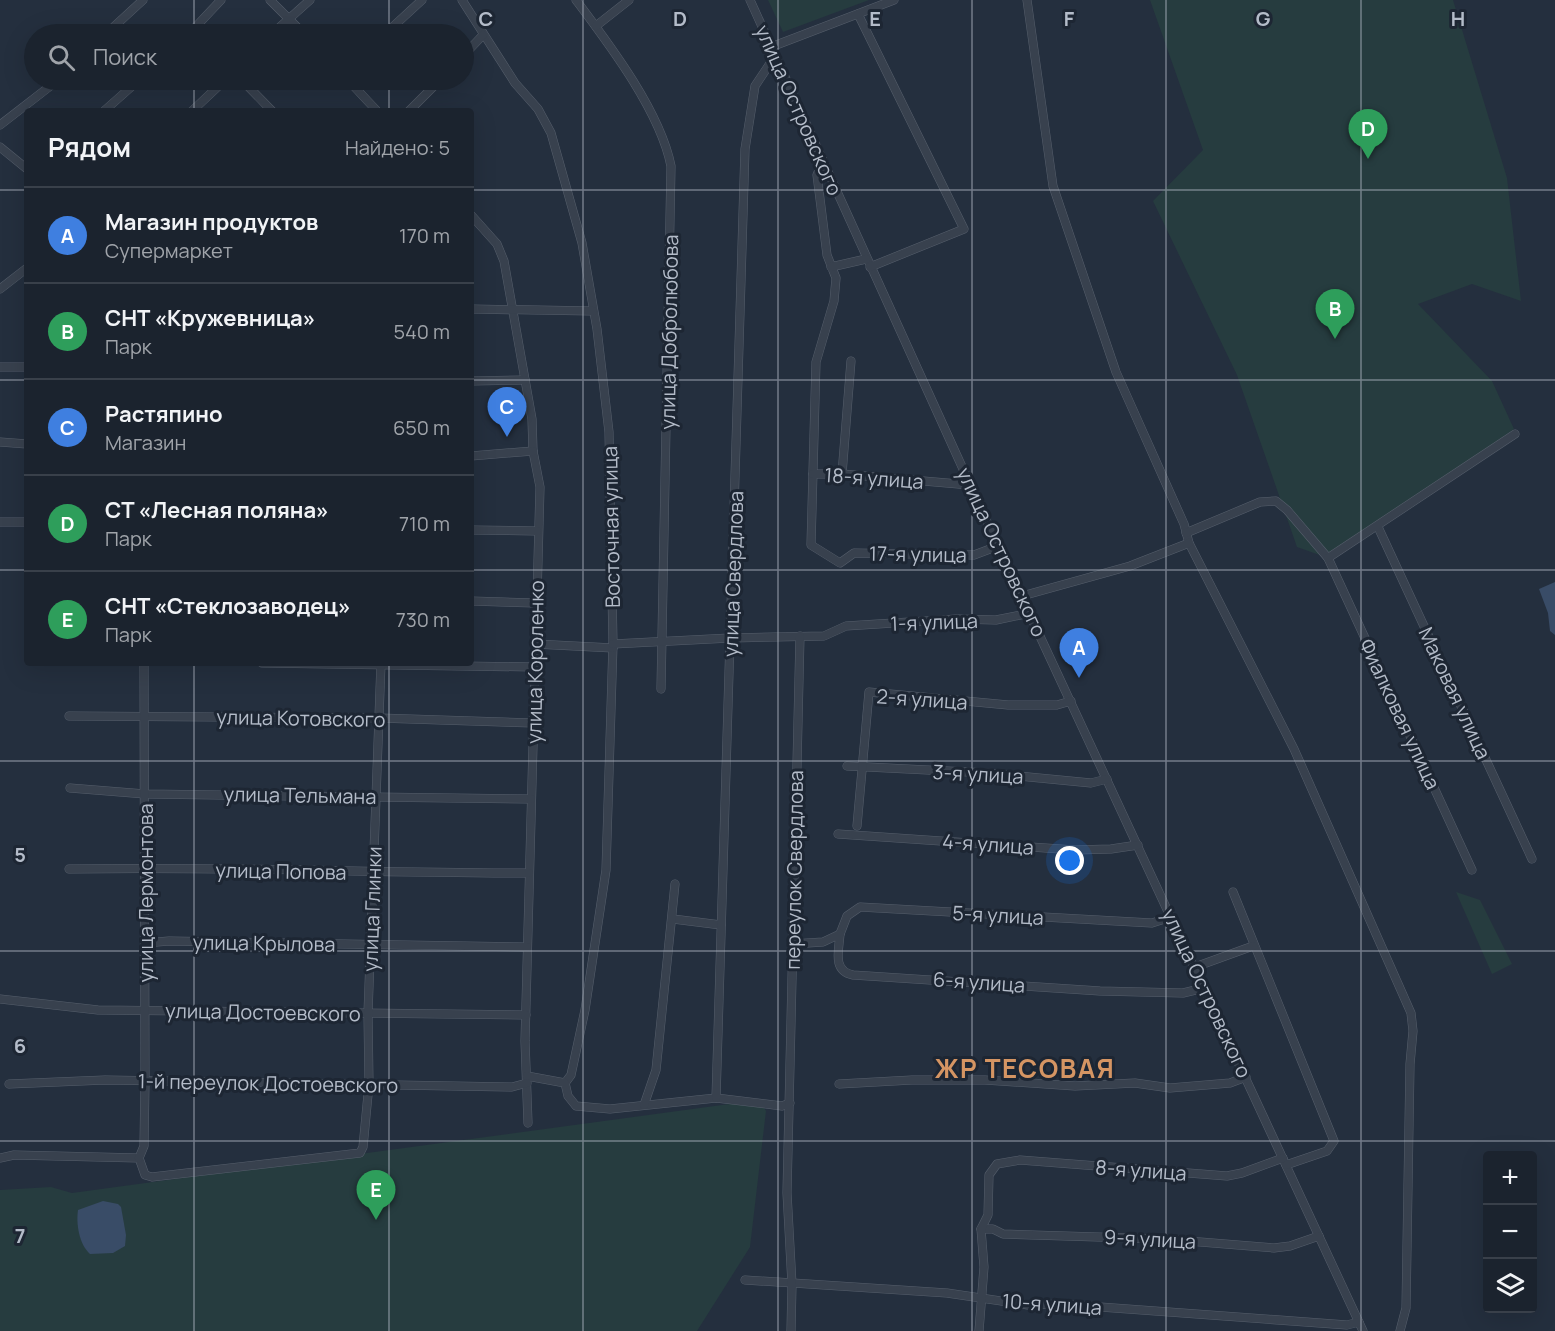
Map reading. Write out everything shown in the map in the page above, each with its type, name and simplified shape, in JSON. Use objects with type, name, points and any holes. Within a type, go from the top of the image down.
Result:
[{"type":"street","points":[[117,24],[143,0]]},
{"type":"street","points":[[198,24],[221,0]]},
{"type":"street","points":[[270,0],[293,24]]},
{"type":"street","points":[[283,24],[310,0]]},
{"type":"street","points":[[397,24],[422,0]]},
{"type":"street","name":"Восточная улица","points":[[462,0],[515,83],[538,109],[551,133],[578,225],[593,310],[609,432],[613,646],[606,870],[585,1010],[571,1075],[565,1083]]},
{"type":"street","name":"улица Добролюбова","points":[[576,0],[625,69],[657,128],[671,166],[661,689]]},
{"type":"street","points":[[596,26],[629,0]]},
{"type":"street","name":"улица Островского","points":[[750,0],[822,163],[998,546],[1363,1331]]},
{"type":"street","points":[[771,47],[894,0]]},
{"type":"street","points":[[1027,0],[1053,186],[1116,372],[1189,543],[1299,759],[1411,1013],[1413,1031],[1410,1064],[1406,1308],[1400,1331]]},
{"type":"street","points":[[831,267],[868,263],[964,229],[858,14]]},
{"type":"street","points":[[474,44],[483,35]]},
{"type":"street","name":"улица Свердлова","points":[[716,1098],[745,149],[755,86],[775,56]]},
{"type":"street","points":[[0,124],[45,90]]},
{"type":"street","points":[[107,108],[127,90]]},
{"type":"street","points":[[195,108],[214,90]]},
{"type":"street","points":[[252,90],[269,108]]},
{"type":"street","points":[[357,90],[374,108]]},
{"type":"street","points":[[412,108],[430,90]]},
{"type":"street","points":[[0,147],[24,167]]},
{"type":"street","points":[[813,474],[816,362],[834,301],[836,278],[827,255],[817,175],[822,163]]},
{"type":"street","name":"улица Короленко","points":[[474,219],[501,251],[532,420],[533,451],[540,487],[527,947],[528,1123]]},
{"type":"street","points":[[0,289],[24,270]]},
{"type":"street","points":[[474,309],[593,310]]},
{"type":"street","points":[[842,474],[850,361]]},
{"type":"street","points":[[0,367],[24,367]]},
{"type":"street","points":[[474,381],[525,380]]},
{"type":"street","points":[[1328,558],[1515,434]]},
{"type":"street","points":[[0,442],[24,444]]},
{"type":"street","points":[[474,456],[533,451]]},
{"type":"street","name":"18-я улица","points":[[813,474],[842,474],[970,485]]},
{"type":"street","name":"17-я улица","points":[[813,474],[811,545],[840,563],[854,553],[974,555],[998,546]]},
{"type":"street","name":"Фиалковая улица","points":[[1186,533],[1260,502],[1276,501],[1287,510],[1328,558],[1472,870]]},
{"type":"street","points":[[0,522],[24,522]]},
{"type":"street","name":"Маковая улица","points":[[1378,527],[1532,859]]},
{"type":"street","points":[[474,530],[537,531]]},
{"type":"street","points":[[1022,596],[1130,566],[1189,543]]},
{"type":"street","points":[[474,601],[536,603]]},
{"type":"street","name":"1-я улица","points":[[535,644],[613,646],[661,641],[825,636],[837,628],[925,620],[996,620],[1030,613]]},
{"type":"street","name":"переулок Свердлова","points":[[791,1331],[792,1284],[787,1193],[800,636]]},
{"type":"street","points":[[474,665],[534,667]]},
{"type":"street","name":"улица Лермонтова","points":[[139,1158],[144,1146],[145,1081],[144,666]]},
{"type":"street","name":"улица Глинки","points":[[139,1158],[145,1175],[152,1177],[360,1153],[363,1148],[369,1084],[368,1013],[381,666]]},
{"type":"street","name":"2-я улица","points":[[857,826],[869,692],[1008,705],[1057,705],[1071,701]]},
{"type":"street","name":"улица Котовского","points":[[69,716],[379,718],[534,723]]},
{"type":"street","name":"3-я улица","points":[[847,766],[988,773],[1091,783],[1107,779]]},
{"type":"street","name":"улица Тельмана","points":[[70,788],[145,794],[531,799]]},
{"type":"street","name":"4-я улица","points":[[838,834],[1075,850],[1111,849],[1138,844]]},
{"type":"street","name":"улица Попова","points":[[69,868],[529,873]]},
{"type":"street","points":[[644,1105],[656,1070],[675,884]]},
{"type":"street","points":[[1195,967],[1253,945],[1233,892]]},
{"type":"street","name":"5-я улица","points":[[840,934],[847,916],[860,907],[1152,922],[1172,916]]},
{"type":"street","points":[[673,919],[721,925]]},
{"type":"street","points":[[792,944],[823,942],[840,934]]},
{"type":"street","name":"6-я улица","points":[[840,934],[839,966],[844,972],[853,975],[1100,991],[1183,993],[1204,988]]},
{"type":"street","name":"улица Крылова","points":[[145,943],[169,940],[527,947]]},
{"type":"street","name":"8-я улица","points":[[981,1229],[988,1215],[989,1175],[997,1164],[1020,1160],[1227,1176],[1327,1151],[1334,1142],[1253,945]]},
{"type":"street","name":"улица Достоевского","points":[[0,999],[72,1008],[145,1011],[526,1015]]},
{"type":"street","points":[[839,1084],[912,1080],[985,1080],[1075,1086],[1135,1083],[1170,1088],[1230,1083],[1246,1077]]},
{"type":"street","name":"1-й переулок Достоевского","points":[[9,1084],[76,1080],[512,1087],[527,1080],[565,1083]]},
{"type":"street","points":[[565,1083],[568,1096],[576,1106],[597,1109],[716,1098],[782,1106],[790,1103]]},
{"type":"street","points":[[0,1158],[14,1155],[139,1158]]},
{"type":"street","points":[[978,1331],[979,1300],[984,1267],[981,1229]]},
{"type":"street","name":"9-я улица","points":[[981,1229],[993,1229],[1002,1234],[1163,1239],[1265,1248],[1290,1246],[1319,1236]]},
{"type":"street","name":"10-я улица","points":[[745,1280],[947,1293],[979,1300],[1236,1318],[1347,1325],[1359,1322]]},
{"type":"green space","points":[[768,0],[869,0],[783,32]]},
{"type":"green space","points":[[1150,0],[1453,0],[1507,178],[1521,301],[1472,284],[1418,304],[1492,381],[1514,429],[1429,491],[1328,558],[1297,547],[1237,375],[1153,201],[1203,150]]},
{"type":"green space","points":[[1456,892],[1480,900],[1512,964],[1492,974]]},
{"type":"green space","points":[[759,1100],[766,1111],[750,1247],[697,1331],[0,1331],[0,1190],[51,1187],[72,1193]]},
{"type":"water","points":[[1555,582],[1555,635],[1550,631],[1548,613],[1539,589]]},
{"type":"water","points":[[103,1201],[118,1204],[121,1207],[126,1235],[125,1246],[113,1253],[90,1254],[79,1234],[78,1210]]},
{"type":"place","name":"СТ «Лесная поляна»","points":[[1368,159]]},
{"type":"place","name":"СНТ «Кружевница»","points":[[1335,339]]},
{"type":"place","name":"Растяпино","points":[[507,437]]},
{"type":"place","name":"Магазин продуктов","points":[[1079,678]]},
{"type":"place","name":"СНТ «Стеклозаводец»","points":[[376,1220]]},
{"type":"district","name":"ЖР ТЕСОВАЯ","points":[[1025,1068]]}]
